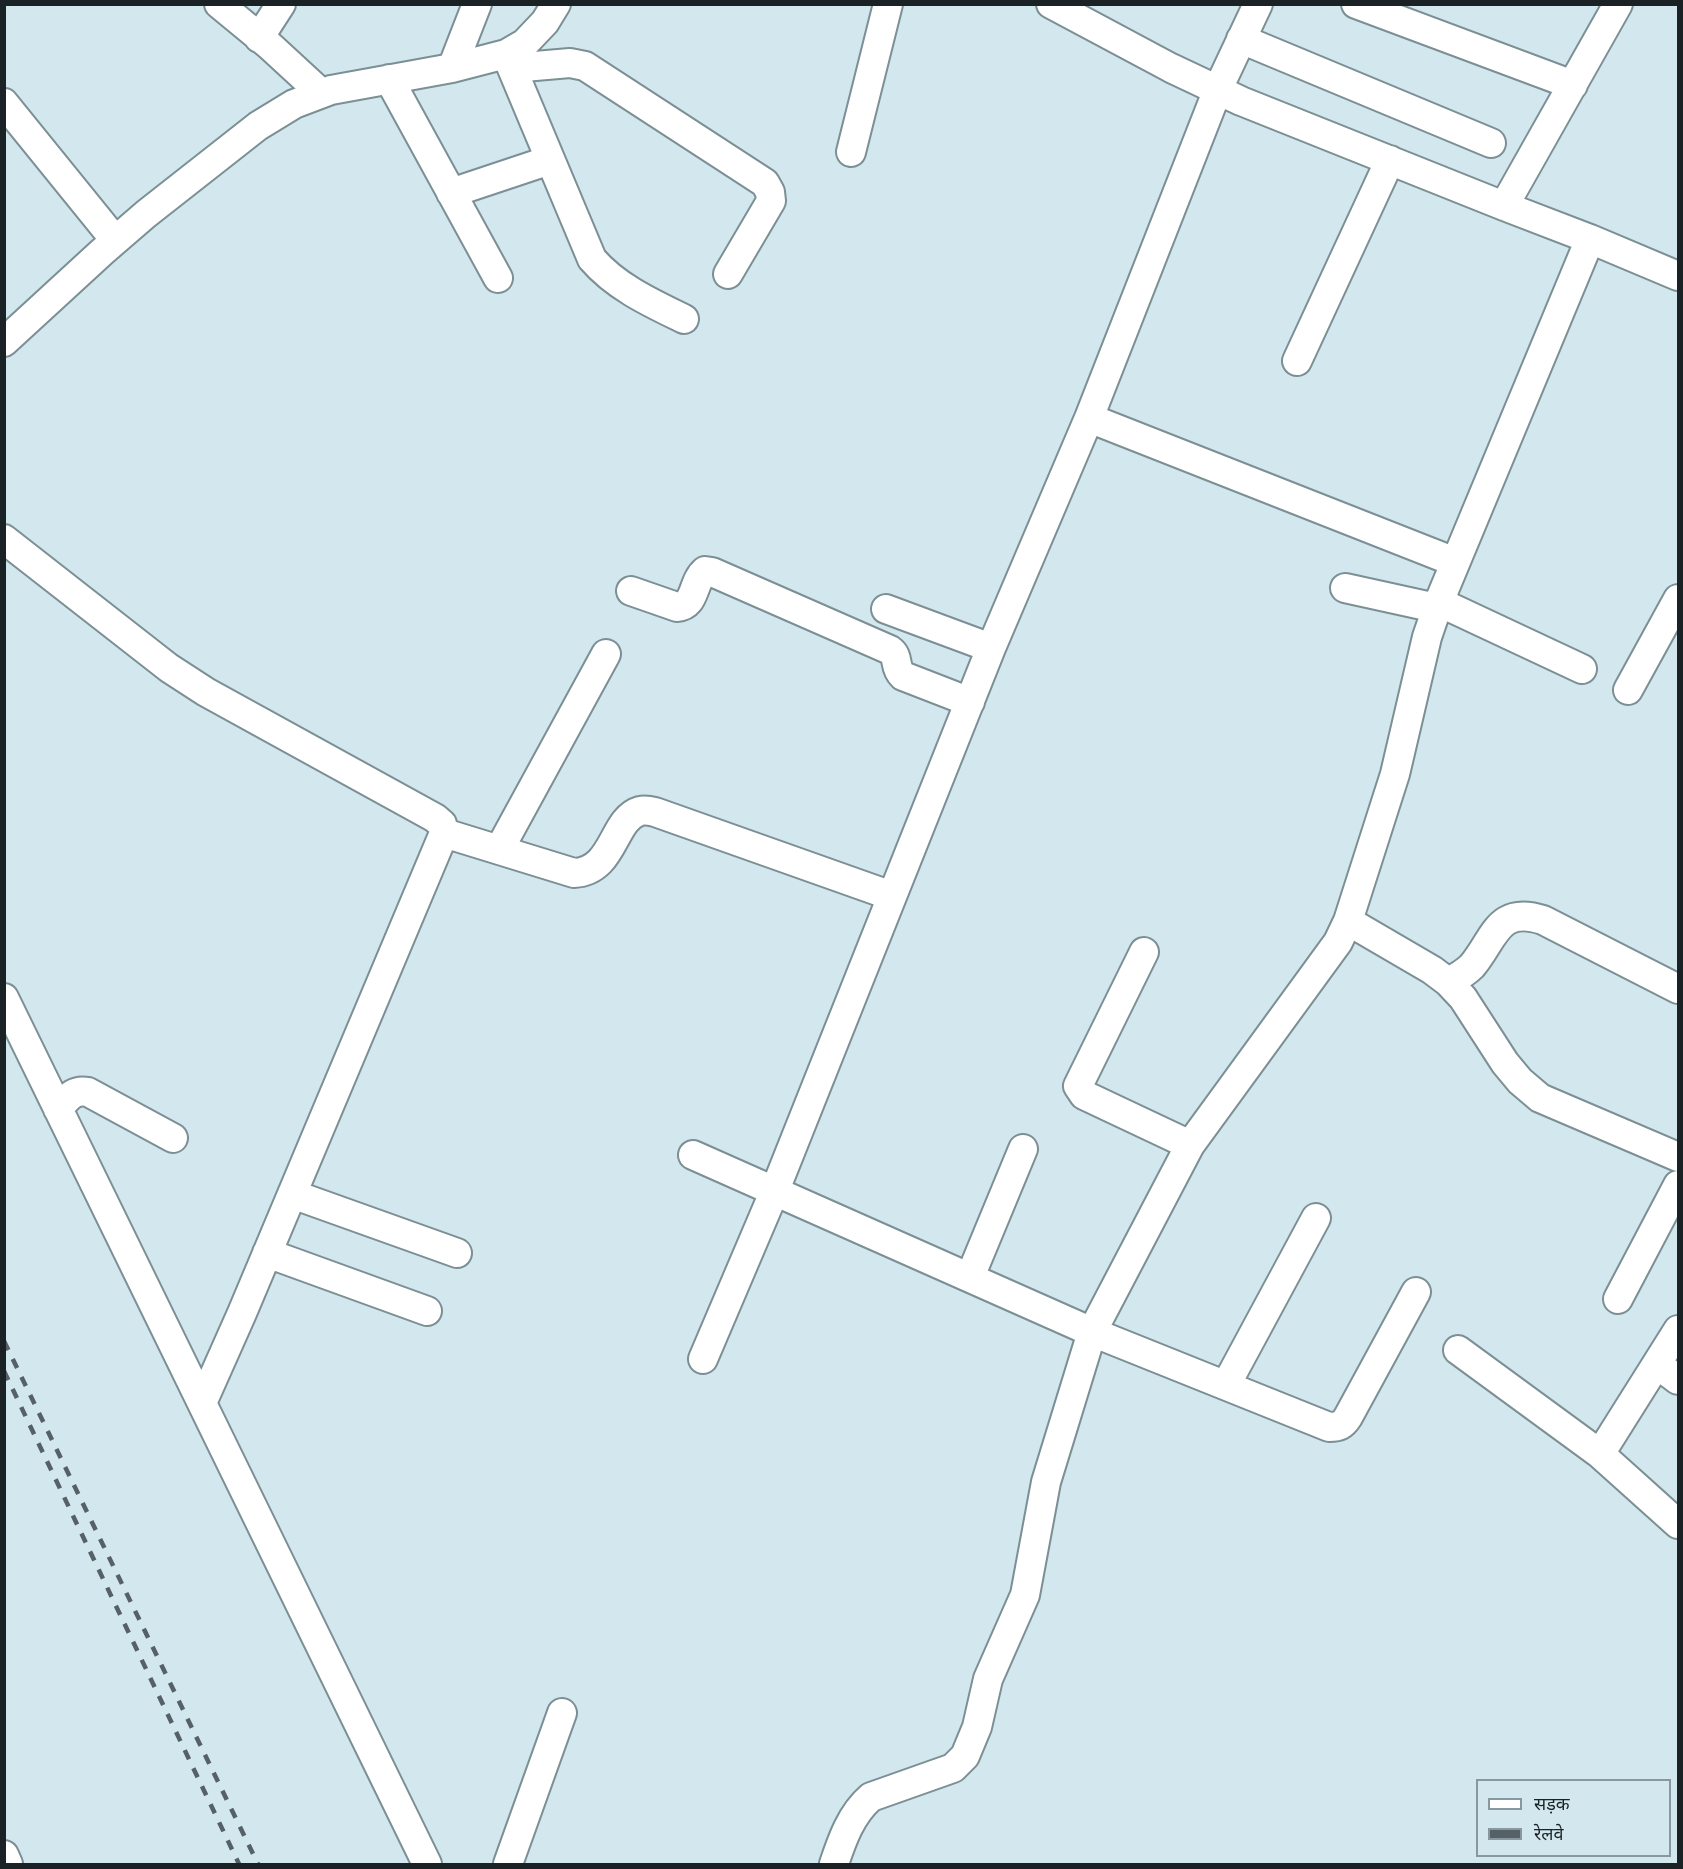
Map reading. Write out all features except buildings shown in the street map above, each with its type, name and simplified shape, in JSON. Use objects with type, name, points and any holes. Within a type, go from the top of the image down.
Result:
[{"type":"street","points":[[219,4],[321,93]]},
{"type":"street","points":[[259,38],[281,4]]},
{"type":"street","points":[[452,68],[477,4]]},
{"type":"street","points":[[509,61],[544,22],[556,4]]},
{"type":"street","points":[[851,152],[888,4]]},
{"type":"street","points":[[1051,4],[1171,68],[1241,101],[1678,276]]},
{"type":"street","points":[[703,1359],[775,1190],[991,648],[1089,418],[1218,89],[1258,4]]},
{"type":"street","points":[[1356,4],[1573,86]]},
{"type":"street","points":[[1504,206],[1618,4]]},
{"type":"street","points":[[1241,39],[1491,143]]},
{"type":"street","points":[[509,61],[592,259],[603,271],[645,300],[684,319]]},
{"type":"street","points":[[4,342],[116,240],[214,159],[258,126],[294,104],[321,93],[389,79],[509,61],[570,63],[585,66],[765,183],[770,192],[771,201],[728,274]]},
{"type":"street","points":[[389,79],[498,278]]},
{"type":"street","points":[[4,103],[116,240]]},
{"type":"street","points":[[451,193],[550,160]]},
{"type":"street","points":[[1297,361],[1389,160]]},
{"type":"street","points":[[834,1864],[844,1837],[861,1806],[872,1797],[953,1768],[965,1756],[977,1727],[988,1679],[1025,1595],[1046,1482],[1092,1332],[1190,1145],[1338,942],[1348,921],[1395,774],[1427,637],[1437,605],[1590,239]]},
{"type":"street","points":[[1089,418],[1455,562]]},
{"type":"street","points":[[4,539],[169,668],[206,692],[435,818],[442,824],[444,833],[202,1403]]},
{"type":"street","points":[[630,591],[677,607],[684,607],[690,602],[700,575],[705,571],[712,572],[890,650],[895,653],[897,659],[895,666],[903,676],[970,702]]},
{"type":"street","points":[[1345,588],[1437,605],[1582,669]]},
{"type":"street","points":[[1628,690],[1678,599]]},
{"type":"street","points":[[886,609],[991,648]]},
{"type":"street","points":[[499,850],[606,654]]},
{"type":"street","points":[[444,833],[574,873],[586,872],[597,866],[629,818],[641,810],[655,812],[892,896]]},
{"type":"street","points":[[1448,982],[1471,967],[1505,920],[1518,916],[1530,916],[1543,920],[1678,989]]},
{"type":"street","points":[[1348,921],[1432,970],[1448,982],[1463,998],[1520,1082],[1540,1098],[1678,1157]]},
{"type":"street","points":[[1144,952],[1078,1086],[1083,1095],[1190,1145]]},
{"type":"street","points":[[4,998],[427,1864]]},
{"type":"street","points":[[58,1109],[74,1092],[80,1090],[88,1092],[173,1138]]},
{"type":"street","points":[[970,1277],[1023,1149]]},
{"type":"street","points":[[693,1155],[1092,1332],[1329,1427],[1343,1424],[1416,1292]]},
{"type":"street","points":[[292,1194],[457,1253]]},
{"type":"street","points":[[1618,1299],[1675,1201]]},
{"type":"street","points":[[1226,1385],[1316,1218]]},
{"type":"street","points":[[267,1253],[428,1311]]},
{"type":"street","points":[[1599,1454],[1668,1372],[1678,1330]]},
{"type":"street","points":[[1458,1350],[1599,1454],[1678,1524]]},
{"type":"street","points":[[508,1864],[562,1713]]},
{"type":"street","points":[[4,1855],[8,1864]]},
{"type":"railway","points":[[4,1341],[258,1864]]},
{"type":"railway","points":[[4,1371],[239,1864]]}]
